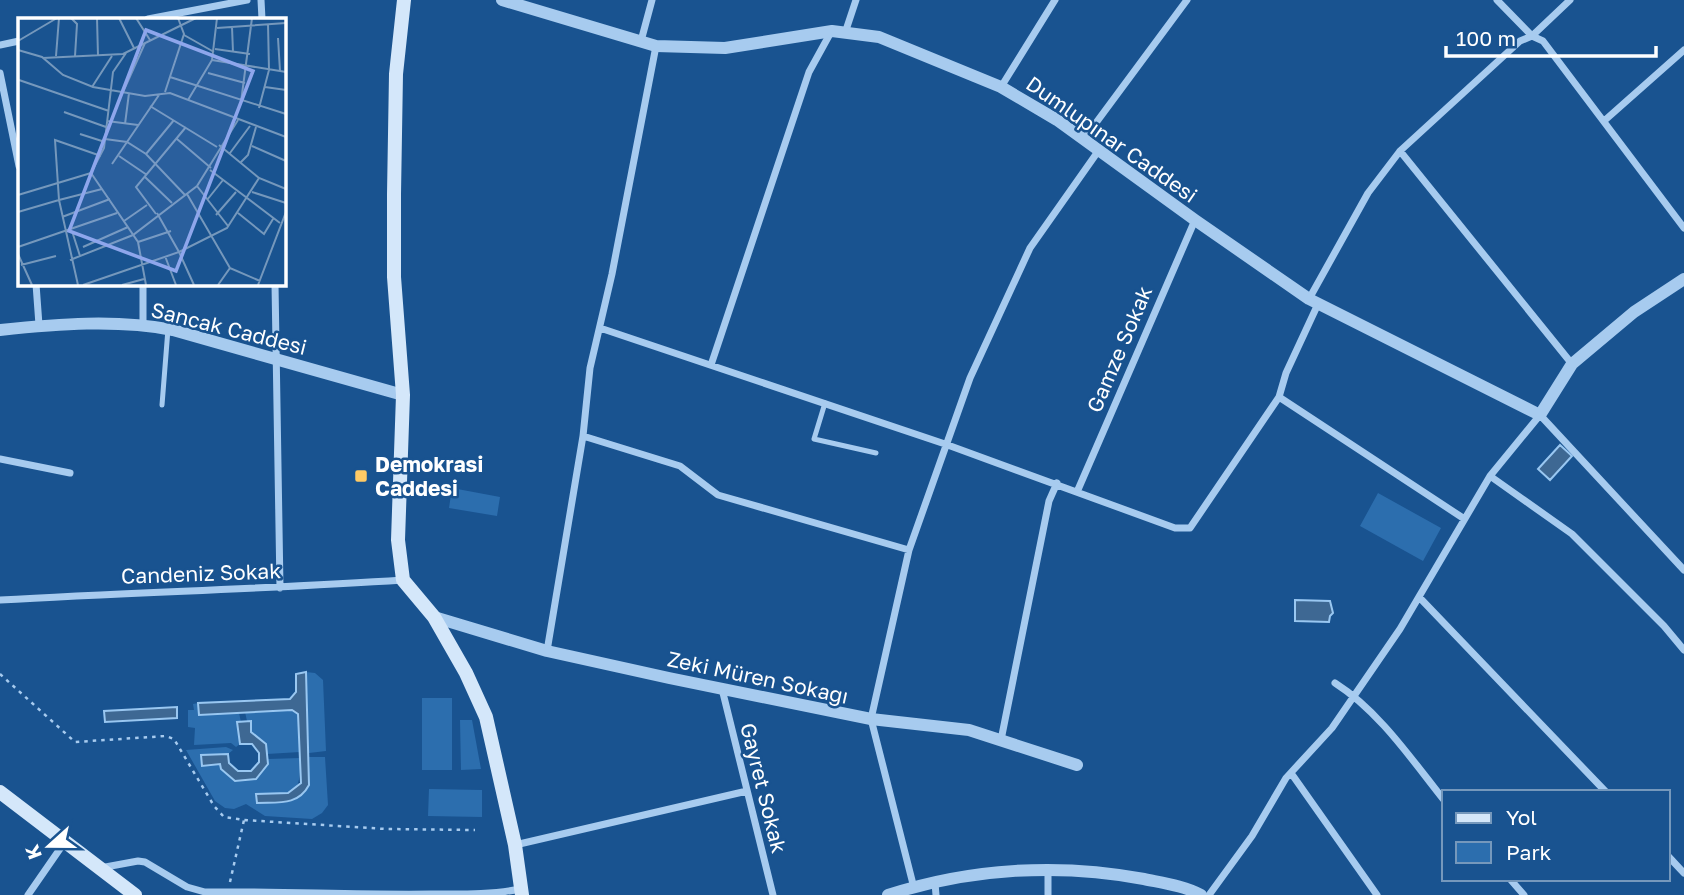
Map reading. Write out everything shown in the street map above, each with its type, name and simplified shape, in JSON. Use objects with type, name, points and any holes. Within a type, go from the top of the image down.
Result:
[{"type":"main road","points":[[404,0],[396,74],[394,194],[394,277],[403,395],[398,540],[403,580],[434,618],[466,673],[486,717],[515,845],[521,892]]},
{"type":"main road","points":[[0,792],[135,895]]},
{"type":"street","points":[[154,18],[247,0]]},
{"type":"street","points":[[261,0],[262,18]]},
{"type":"street","name":"Dumlupınar Caddesi","points":[[502,0],[656,46],[725,48],[838,32],[879,37],[1001,87],[1057,120],[1195,220],[1314,301],[1540,415]]},
{"type":"street","points":[[641,41],[652,0]]},
{"type":"street","points":[[711,365],[809,72],[838,32],[856,0]]},
{"type":"street","points":[[1001,87],[1055,0]]},
{"type":"street","points":[[1084,139],[1187,0]]},
{"type":"street","points":[[1497,0],[1532,36],[1543,41],[1684,228]]},
{"type":"street","points":[[600,328],[825,402],[1175,528],[1190,528],[1279,397],[1314,301],[1368,193],[1400,151],[1520,41],[1532,36],[1570,0]]},
{"type":"street","points":[[0,45],[18,41]]},
{"type":"street","points":[[547,651],[583,436],[590,368],[656,46]]},
{"type":"street","points":[[1604,121],[1684,50]]},
{"type":"street","points":[[0,73],[18,161]]},
{"type":"street","points":[[914,888],[871,719],[909,550],[971,378],[1030,248],[1099,150]]},
{"type":"street","points":[[1400,151],[1572,364]]},
{"type":"street","name":"Gamze Sokak","points":[[1077,492],[1195,220]]},
{"type":"street","points":[[1209,895],[1252,836],[1291,773],[1332,728],[1355,696],[1419,597],[1490,475],[1540,415],[1572,364],[1634,312],[1684,279]]},
{"type":"street","points":[[36,285],[39,326]]},
{"type":"street","points":[[143,285],[143,324]]},
{"type":"street","points":[[275,285],[280,588]]},
{"type":"street","name":"Sancak Caddesi","points":[[0,330],[39,326],[143,324],[403,395]]},
{"type":"street","points":[[1279,397],[1463,518]]},
{"type":"street","points":[[1540,415],[1684,570]]},
{"type":"street","points":[[583,436],[680,466],[718,495],[909,550]]},
{"type":"street","points":[[0,459],[70,473]]},
{"type":"street","points":[[1490,475],[1572,534],[1664,626],[1684,650]]},
{"type":"street","points":[[1001,740],[1049,501],[1057,484]]},
{"type":"street","name":"Candeniz Sokak","points":[[0,600],[403,580]]},
{"type":"street","points":[[1419,597],[1604,790]]},
{"type":"street","name":"Zeki Müren Sokağı","points":[[434,618],[547,651],[722,689],[871,719],[969,730],[1077,765]]},
{"type":"street","points":[[1335,683],[1355,696],[1403,748],[1442,797]]},
{"type":"street","name":"Gayret Sokak","points":[[722,689],[773,895]]},
{"type":"street","points":[[1291,773],[1377,895]]},
{"type":"street","points":[[515,845],[747,791]]},
{"type":"street","points":[[28,895],[64,843]]},
{"type":"street","points":[[98,868],[145,862],[187,887],[205,892],[346,895],[521,892]]},
{"type":"street","points":[[888,895],[914,888],[936,889],[985,873],[1048,869],[1116,874],[1157,881],[1202,895]]},
{"type":"street","points":[[1048,869],[1048,895]]},
{"type":"street","points":[[1512,881],[1524,895]]},
{"type":"lane","points":[[162,405],[168,329]]},
{"type":"lane","points":[[825,402],[814,439],[876,453]]},
{"type":"path","points":[[0,674],[75,742],[166,736],[174,740],[214,806],[224,817],[386,829],[475,830]]},
{"type":"path","points":[[227,892],[244,820]]},
{"type":"green space","points":[[452,488],[500,497],[497,516],[449,508]]},
{"type":"green space","points":[[1378,493],[1441,528],[1423,561],[1360,526]]},
{"type":"green space","points":[[306,672],[315,673],[323,680],[326,751],[309,753]]},
{"type":"green space","points":[[422,698],[452,698],[452,770],[422,770]]},
{"type":"green space","points":[[198,703],[200,715],[239,713],[241,722],[237,722],[240,744],[236,747],[231,743],[194,745],[195,728],[188,727],[188,710],[194,710],[193,704]]},
{"type":"green space","points":[[293,710],[298,714],[300,752],[267,754],[266,744],[251,732],[251,721],[247,721],[245,712]]},
{"type":"green space","points":[[460,720],[472,720],[481,769],[461,770]]},
{"type":"green space","points":[[226,747],[233,750],[228,754],[201,755],[203,766],[220,764],[235,781],[268,764],[268,759],[300,758],[299,781],[296,787],[286,793],[256,794],[257,803],[283,802],[299,797],[307,784],[309,757],[325,757],[328,805],[312,819],[265,816],[246,804],[234,809],[225,808],[215,801],[186,750]]},
{"type":"green space","points":[[429,789],[482,790],[482,817],[428,816]]},
{"type":"shaded area","points":[[1560,445],[1572,456],[1550,480],[1538,469]]},
{"type":"shaded area","points":[[1295,600],[1330,601],[1333,613],[1329,622],[1295,621]]},
{"type":"shaded area","points":[[306,672],[309,785],[293,800],[257,803],[256,794],[288,793],[301,783],[298,714],[292,710],[199,715],[198,703],[290,699],[296,692],[296,674]]},
{"type":"shaded area","points":[[177,707],[177,718],[105,722],[104,711]]},
{"type":"shaded area","points":[[251,721],[251,732],[266,744],[268,764],[256,779],[235,781],[221,769],[220,764],[202,766],[201,755],[228,754],[229,763],[238,771],[251,771],[259,762],[259,753],[252,744],[240,744],[237,722]]},
{"type":"place","name":"Demokrasi Caddesi","points":[[361,476]]}]
